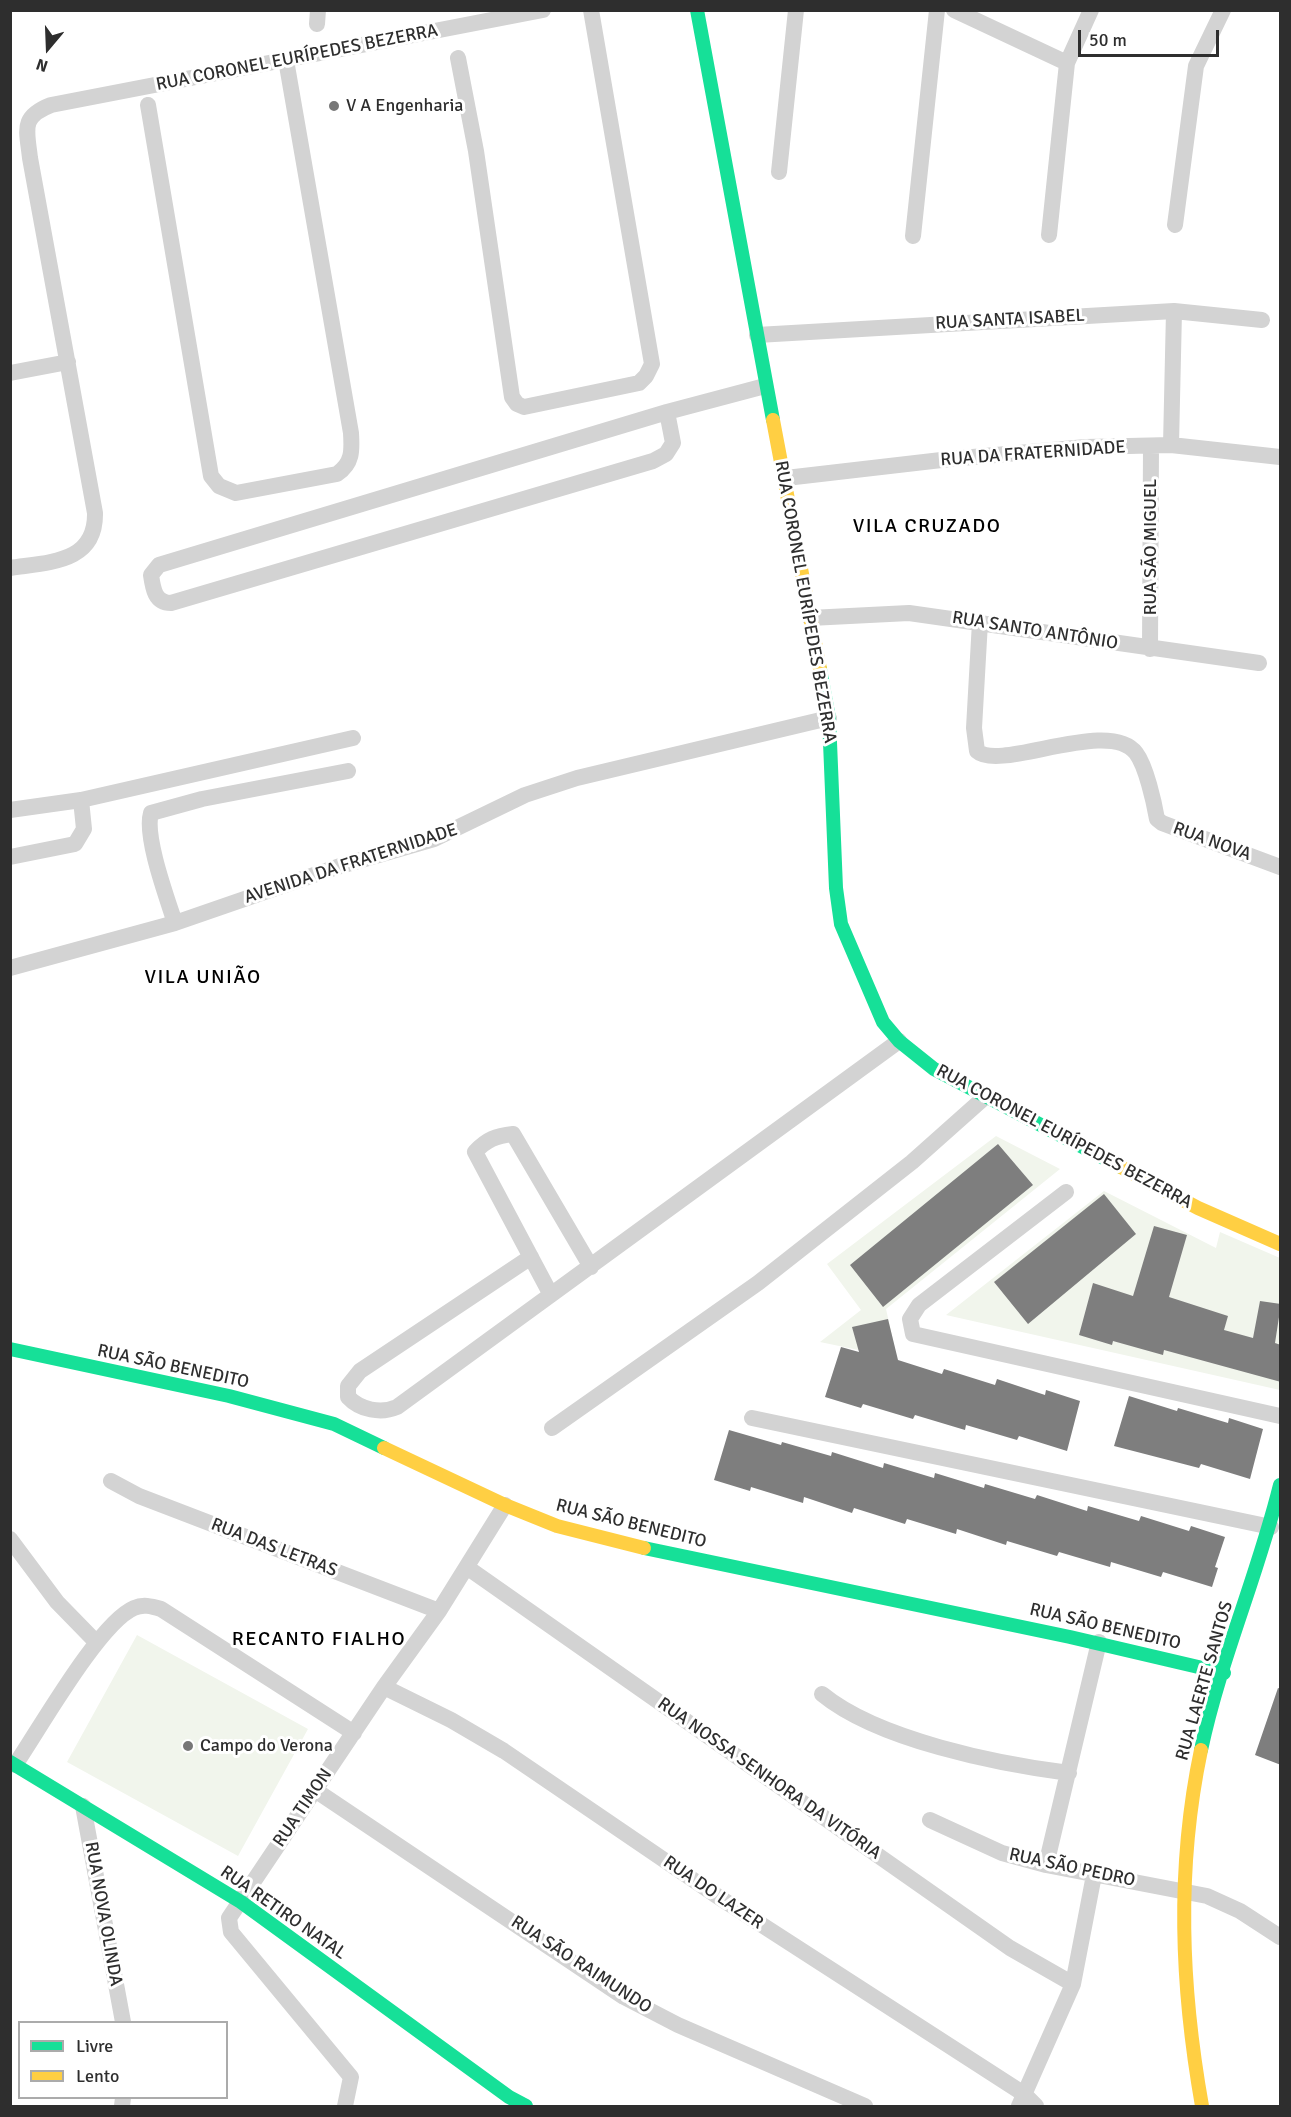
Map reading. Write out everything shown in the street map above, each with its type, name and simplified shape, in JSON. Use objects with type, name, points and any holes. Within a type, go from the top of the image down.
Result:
[{"type":"street","name":"RUA CORONEL EURÍPEDES BEZERRA","points":[[68,362],[26,126],[34,112],[51,105],[543,10]]},
{"type":"street","points":[[458,57],[476,151],[512,397],[516,404],[524,407],[639,383],[646,376],[651,364],[591,10]]},
{"type":"street","name":"RUA CORONEL EURÍPEDES BEZERRA","points":[[696,10],[765,386],[786,478],[829,718],[834,795],[836,888],[841,924],[875,1009],[899,1041],[934,1068],[1198,1208],[1281,1244]]},
{"type":"street","points":[[779,172],[796,10]]},
{"type":"street","points":[[913,236],[937,10]]},
{"type":"street","points":[[954,10],[1067,63]]},
{"type":"street","points":[[1048,235],[1067,63],[1091,10]]},
{"type":"street","points":[[1175,225],[1196,66],[1222,10]]},
{"type":"street","points":[[148,105],[211,476],[219,486],[236,493],[338,474],[346,468],[350,459],[351,433],[286,60]]},
{"type":"street","points":[[1171,445],[1174,310]]},
{"type":"street","name":"RUA SANTA ISABEL","points":[[757,335],[1174,310],[1263,320]]},
{"type":"street","points":[[10,373],[68,362],[95,513],[94,532],[85,546],[71,556],[10,568]]},
{"type":"street","points":[[667,412],[673,443],[666,454],[652,461],[171,603],[160,601],[156,597],[151,576],[159,565],[667,412],[765,386]]},
{"type":"street","name":"RUA DA FRATERNIDADE","points":[[786,478],[950,459],[1086,447],[1171,445],[1281,457]]},
{"type":"street","name":"RUA SÃO MIGUEL","points":[[1150,648],[1151,446]]},
{"type":"street","name":"RUA SANTO ANTÔNIO","points":[[810,618],[909,613],[1259,663]]},
{"type":"street","name":"RUA NOVA","points":[[980,622],[974,728],[977,751],[982,755],[999,756],[1066,743],[1111,742],[1127,746],[1140,759],[1157,819],[1162,823],[1281,867]]},
{"type":"street","name":"AVENIDA DA FRATERNIDADE","points":[[10,968],[175,923],[337,867],[434,839],[525,795],[577,777],[829,718]]},
{"type":"street","points":[[10,810],[81,800],[353,738]]},
{"type":"street","points":[[175,923],[148,822],[151,813],[202,799],[348,771]]},
{"type":"street","points":[[10,857],[75,844],[84,829],[81,800]]},
{"type":"street","points":[[531,1257],[360,1371],[348,1386],[348,1397],[354,1403],[378,1411],[388,1411],[397,1407],[899,1041]]},
{"type":"street","points":[[552,1428],[758,1283],[912,1162],[985,1097]]},
{"type":"street","points":[[551,1295],[475,1152],[484,1142],[496,1136],[513,1134],[591,1267]]},
{"type":"street","points":[[1066,1192],[919,1305],[910,1319],[913,1334],[1281,1416]]},
{"type":"street","name":"RUA SÃO BENEDITO","points":[[10,1349],[229,1396],[334,1424],[506,1505],[557,1526],[607,1540],[977,1619],[1099,1642],[1224,1674]]},
{"type":"street","points":[[752,1418],[1270,1527]]},
{"type":"street","name":"RUA DAS LETRAS","points":[[111,1481],[138,1496],[439,1611]]},
{"type":"street","name":"RUA LAERTE SANTOS","points":[[1202,2106],[1187,1996],[1184,1892],[1196,1774],[1206,1732],[1281,1485]]},
{"type":"street","name":"RUA TIMON","points":[[345,2106],[351,2076],[231,1932],[229,1918],[384,1687],[468,1568],[506,1505]]},
{"type":"street","points":[[10,1539],[57,1602],[96,1642]]},
{"type":"street","name":"RUA NOSSA SENHORA DA VITÓRIA","points":[[468,1568],[1010,1948],[1073,1984]]},
{"type":"street","points":[[13,1763],[96,1642],[120,1617],[142,1606],[161,1609],[354,1732]]},
{"type":"street","points":[[1046,1865],[1099,1642]]},
{"type":"street","name":"RUA DO LAZER","points":[[384,1687],[451,1720],[504,1751],[1021,2100],[1036,2106]]},
{"type":"street","points":[[822,1694],[839,1708],[909,1736],[1019,1765],[1069,1773]]},
{"type":"street","name":"RUA RETIRO NATAL","points":[[13,1763],[241,1902],[508,2102],[526,2106]]},
{"type":"street","name":"RUA SÃO RAIMUNDO","points":[[315,1790],[624,1997],[678,2025],[865,2106]]},
{"type":"street","name":"RUA NOVA OLINDA","points":[[83,1806],[123,2021]]},
{"type":"street","name":"RUA SÃO PEDRO","points":[[930,1820],[1002,1853],[1046,1865],[1207,1896],[1240,1911],[1281,1937]]},
{"type":"street","points":[[1021,2100],[1073,1984],[1094,1875]]},
{"type":"shaded area","points":[[996,1136],[1060,1169],[886,1309],[897,1358],[820,1342],[861,1310],[827,1264]]},
{"type":"shaded area","points":[[1104,1191],[1216,1248],[1220,1232],[1280,1258],[1280,1390],[946,1315]]},
{"type":"shaded area","name":"Campo do Verona","points":[[137,1635],[308,1729],[238,1856],[67,1762]]},
{"type":"building","points":[[998,1144],[1033,1185],[883,1307],[850,1265]]},
{"type":"building","points":[[1104,1194],[1136,1234],[1028,1324],[994,1282]]},
{"type":"building","points":[[1154,1226],[1187,1235],[1169,1297],[1228,1316],[1224,1330],[1253,1338],[1260,1301],[1281,1304],[1275,1343],[1281,1345],[1281,1382],[1164,1350],[1163,1355],[1113,1341],[1112,1345],[1079,1335],[1093,1283],[1133,1296]]},
{"type":"building","points":[[888,1319],[898,1360],[942,1374],[944,1369],[995,1385],[997,1379],[1045,1395],[1046,1390],[1080,1401],[1067,1451],[1019,1436],[1017,1440],[966,1425],[965,1430],[915,1415],[913,1419],[863,1404],[861,1408],[825,1397],[841,1347],[859,1352],[852,1327]]},
{"type":"building","points":[[1129,1396],[1177,1411],[1178,1408],[1228,1423],[1229,1418],[1263,1429],[1250,1479],[1201,1464],[1199,1468],[1114,1446]]},
{"type":"building","points":[[729,1430],[831,1456],[832,1452],[883,1468],[884,1463],[934,1478],[935,1473],[984,1488],[985,1484],[1035,1499],[1037,1495],[1087,1511],[1088,1506],[1139,1521],[1141,1516],[1189,1531],[1191,1526],[1225,1537],[1215,1567],[1218,1568],[1212,1587],[1163,1572],[1161,1577],[1111,1562],[1110,1567],[1059,1552],[1057,1556],[1007,1541],[1006,1545],[957,1529],[956,1534],[907,1519],[905,1524],[854,1508],[852,1513],[804,1497],[803,1503],[751,1487],[750,1491],[714,1480]]},
{"type":"building","points":[[1278,1688],[1281,1689],[1281,1765],[1255,1755]]},
{"type":"traffic: fast","points":[[697,10],[773,420]]},
{"type":"traffic: fast","points":[[820,669],[829,718],[836,888],[841,924],[883,1022],[899,1041],[934,1069],[1121,1167]]},
{"type":"traffic: fast","points":[[10,1349],[229,1396],[334,1424],[384,1448]]},
{"type":"traffic: fast","points":[[1201,1750],[1218,1683],[1261,1552],[1280,1485]]},
{"type":"traffic: fast","points":[[644,1548],[1070,1637],[1224,1673]]},
{"type":"traffic: fast","points":[[10,1762],[241,1902],[509,2097],[526,2106]]},
{"type":"traffic: slow","points":[[773,420],[820,669]]},
{"type":"traffic: slow","points":[[1121,1167],[1198,1208],[1280,1244]]},
{"type":"traffic: slow","points":[[384,1448],[505,1505],[557,1526],[644,1548]]},
{"type":"traffic: slow","points":[[1201,1750],[1188,1839],[1184,1928],[1189,2017],[1202,2106]]},
{"type":"place","name":"V A Engenharia","points":[[334,106]]},
{"type":"place","name":"Campo do Verona","points":[[188,1746]]},
{"type":"district","name":"VILA CRUZADO","points":[[927,527]]},
{"type":"district","name":"VILA UNIÃO","points":[[203,978]]},
{"type":"district","name":"RECANTO FIALHO","points":[[319,1640]]}]
